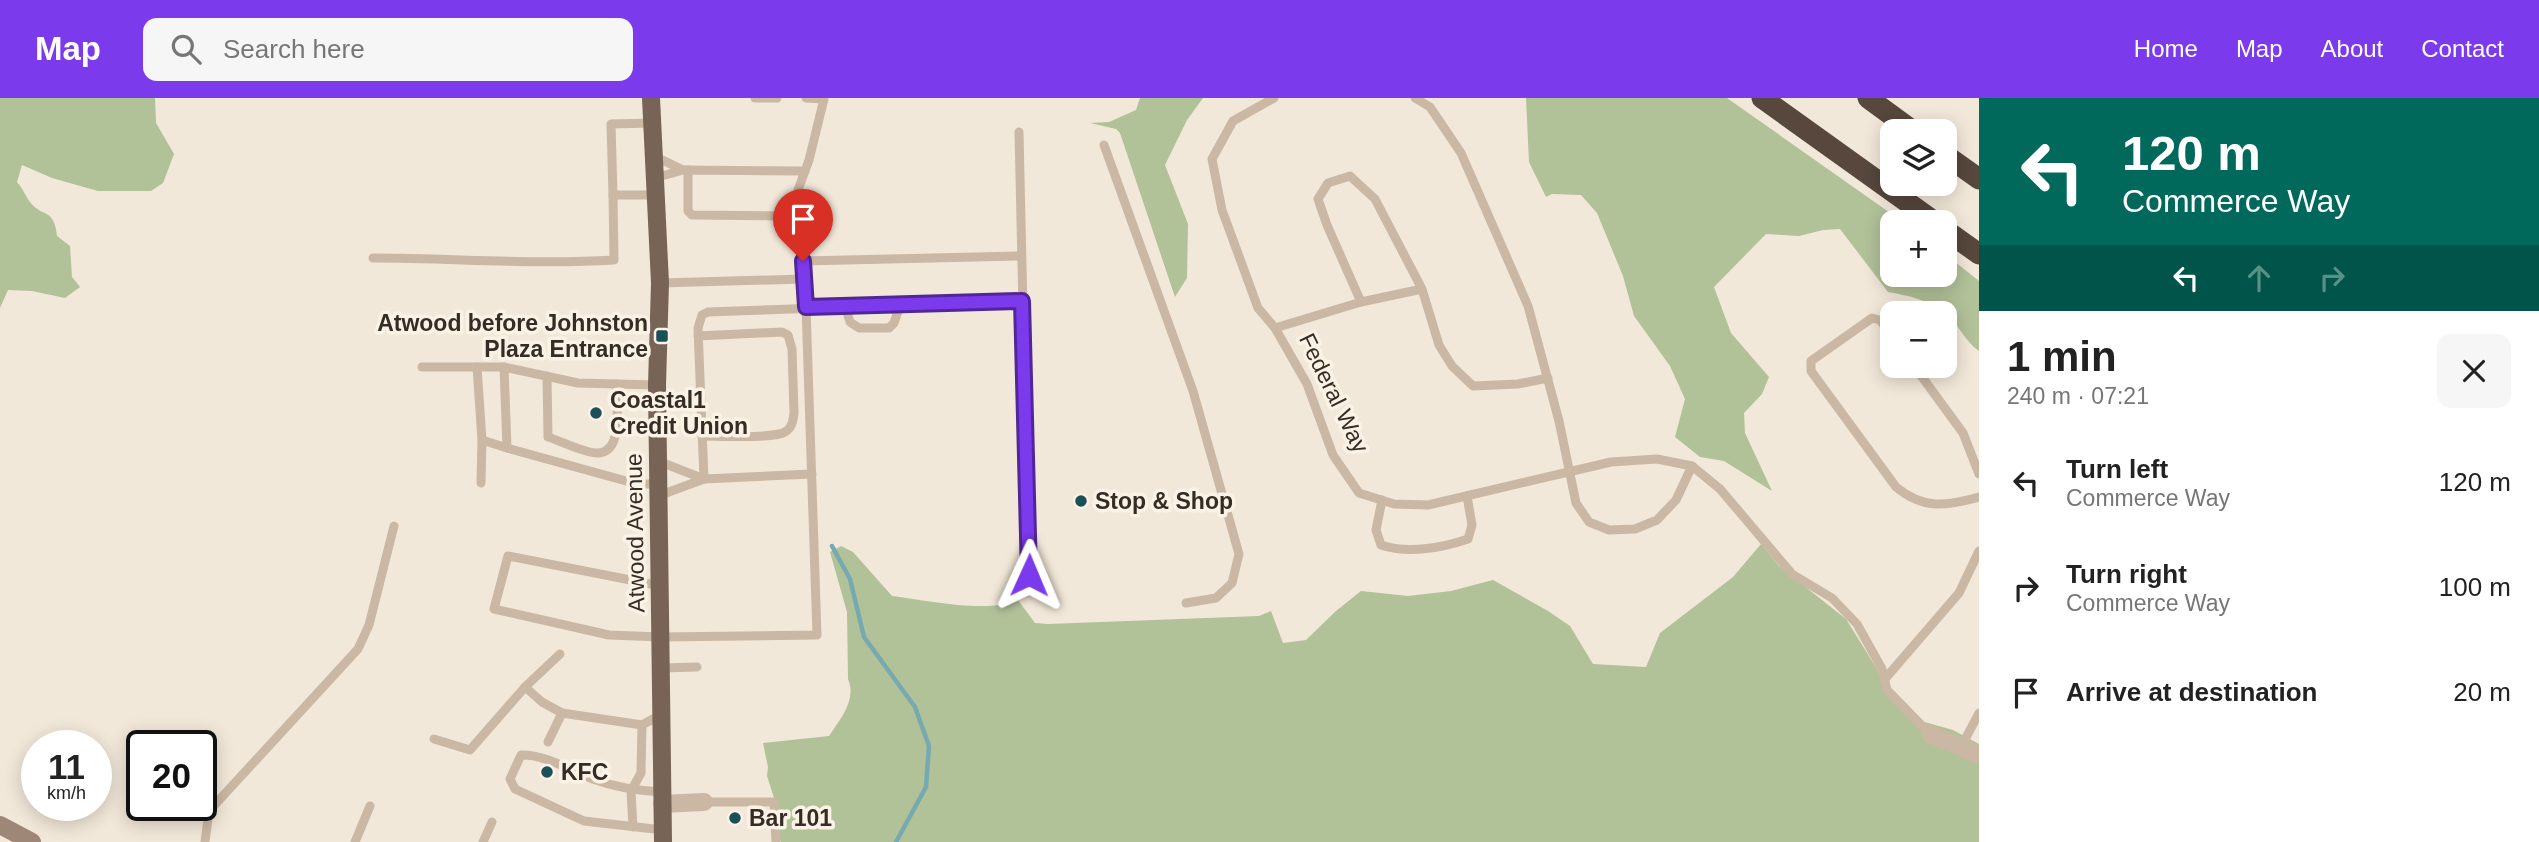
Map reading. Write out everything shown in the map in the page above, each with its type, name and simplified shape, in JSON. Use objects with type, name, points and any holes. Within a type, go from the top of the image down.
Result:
[{"type":"highway","points":[[1762,98],[1918,210]]},
{"type":"highway","points":[[1868,98],[1897,119]]},
{"type":"highway","points":[[1957,163],[1979,179]]},
{"type":"highway","points":[[1957,238],[1979,254]]},
{"type":"main road","name":"Atwood Avenue","points":[[651,98],[660,283],[657,385],[663,836]]},
{"type":"main road","points":[[0,825],[32,842]]},
{"type":"street","name":"Federal Way","points":[[1930,734],[1979,755]]},
{"type":"street","points":[[663,798],[704,802]]},
{"type":"lane","points":[[755,98],[777,98]]},
{"type":"lane","points":[[661,586],[508,556],[494,608],[609,635],[817,635],[806,307],[798,190],[824,99],[806,98]]},
{"type":"lane","name":"Federal Way","points":[[1274,98],[1233,121],[1212,159],[1222,210],[1258,308],[1275,328],[1307,384],[1334,455],[1359,492],[1394,504],[1428,505],[1611,462],[1657,459],[1692,466],[1720,489],[1792,574],[1832,598],[1857,624],[1881,669],[1886,690],[1930,734]]},
{"type":"lane","points":[[1415,98],[1430,107],[1461,153],[1528,306],[1548,378],[1576,503],[1589,522],[1609,530],[1635,529],[1657,520],[1676,500],[1692,466]]},
{"type":"lane","points":[[373,258],[559,263],[614,260],[611,124],[652,123]]},
{"type":"lane","points":[[1019,132],[1029,575]]},
{"type":"lane","points":[[1104,145],[1193,391],[1239,554],[1232,583],[1216,598],[1186,603]]},
{"type":"lane","points":[[654,156],[685,170],[805,171]]},
{"type":"lane","points":[[613,195],[655,186],[685,170]]},
{"type":"lane","points":[[685,170],[688,211],[692,215],[800,216]]},
{"type":"lane","points":[[1361,302],[1326,226],[1318,199],[1328,183],[1350,176],[1375,200],[1422,289],[1439,345],[1452,366],[1473,386],[1518,384],[1548,378]]},
{"type":"lane","points":[[803,261],[1021,256]]},
{"type":"lane","points":[[660,283],[804,279]]},
{"type":"lane","points":[[1275,328],[1361,302],[1422,289]]},
{"type":"lane","points":[[704,479],[698,336],[699,320],[708,312],[1022,301]]},
{"type":"lane","points":[[845,306],[850,322],[859,328],[889,328],[894,323],[900,304]]},
{"type":"lane","points":[[1880,320],[1872,318],[1811,360],[1811,371],[1896,487],[1910,499],[1940,504],[1979,498]]},
{"type":"lane","points":[[698,336],[782,332],[789,335],[792,349],[793,422],[789,430],[771,435],[702,436]]},
{"type":"lane","points":[[422,367],[504,367],[578,383],[657,385]]},
{"type":"lane","points":[[477,367],[482,440],[481,483]]},
{"type":"lane","points":[[504,367],[507,448]]},
{"type":"lane","points":[[547,376],[548,438],[597,453],[607,450],[617,434],[615,384]]},
{"type":"lane","points":[[1923,378],[1963,433],[1979,474]]},
{"type":"lane","points":[[482,440],[658,490],[704,479],[812,474]]},
{"type":"lane","points":[[658,461],[704,479]]},
{"type":"lane","points":[[1382,500],[1376,530],[1381,545],[1397,550],[1454,544],[1468,539],[1472,525],[1467,496]]},
{"type":"lane","points":[[205,842],[209,811],[359,649],[369,625],[394,526]]},
{"type":"lane","points":[[1884,680],[1959,593],[1979,551]]},
{"type":"lane","points":[[435,739],[470,750],[525,687],[560,654]]},
{"type":"lane","points":[[661,668],[697,667]]},
{"type":"lane","points":[[525,687],[542,702],[562,713],[642,725],[662,714]]},
{"type":"lane","points":[[548,742],[562,713]]},
{"type":"lane","points":[[1961,747],[1978,719]]},
{"type":"lane","points":[[633,827],[631,791],[641,773],[642,725]]},
{"type":"lane","points":[[663,798],[594,780],[532,754],[521,755],[510,779],[515,789],[584,821],[633,827],[663,836]]},
{"type":"lane","points":[[704,802],[774,802],[776,842]]},
{"type":"lane","points":[[355,842],[369,806]]},
{"type":"lane","points":[[483,842],[492,822]]},
{"type":"green space","points":[[0,98],[155,98],[156,123],[174,154],[163,183],[151,191],[98,191],[52,178],[22,165],[17,182],[34,207],[53,221],[57,236],[70,246],[72,277],[80,287],[65,298],[32,291],[8,290],[0,308]]},
{"type":"green space","points":[[1140,98],[1203,98],[1187,120],[1165,165],[1188,224],[1187,278],[1175,297],[1120,133],[1116,129],[1090,123],[1109,122],[1136,110]]},
{"type":"green space","points":[[1526,98],[1727,98],[1886,210],[1880,210],[1880,282],[1840,229],[1799,236],[1766,234],[1714,287],[1731,333],[1769,377],[1762,394],[1744,413],[1745,433],[1772,491],[1724,461],[1700,457],[1675,437],[1685,399],[1670,366],[1634,316],[1623,276],[1597,213],[1581,195],[1552,194],[1546,197],[1529,162]]},
{"type":"green space","points":[[1957,263],[1979,281],[1979,351],[1957,326],[1957,301],[1922,301],[1888,292],[1884,287],[1957,287]]},
{"type":"green space","points":[[1761,544],[1779,566],[1846,619],[1877,669],[1887,695],[1921,721],[1953,730],[1979,744],[1979,842],[781,842],[778,837],[776,804],[767,776],[763,743],[829,736],[849,702],[847,612],[830,552],[841,546],[853,552],[892,596],[974,606],[1005,604],[1018,600],[1035,623],[1048,624],[1259,616],[1271,611],[1283,643],[1306,640],[1361,591],[1408,596],[1451,591],[1493,580],[1570,626],[1593,664],[1646,667],[1660,633],[1733,577]]},
{"type":"waterway","points":[[832,546],[850,579],[864,637],[915,707],[929,746],[926,787],[896,842]]},
{"type":"place","name":"Atwood before Johnston Plaza Entrance","points":[[662,336]]},
{"type":"place","name":"Coastal1 Credit Union","points":[[596,413]]},
{"type":"place","name":"Stop & Shop","points":[[1081,501]]},
{"type":"place","name":"KFC","points":[[547,772]]},
{"type":"place","name":"Bar 101","points":[[735,818]]},
{"type":"route","points":[[803,261],[806,307],[1022,301],[1030,528],[1029,575]]}]
